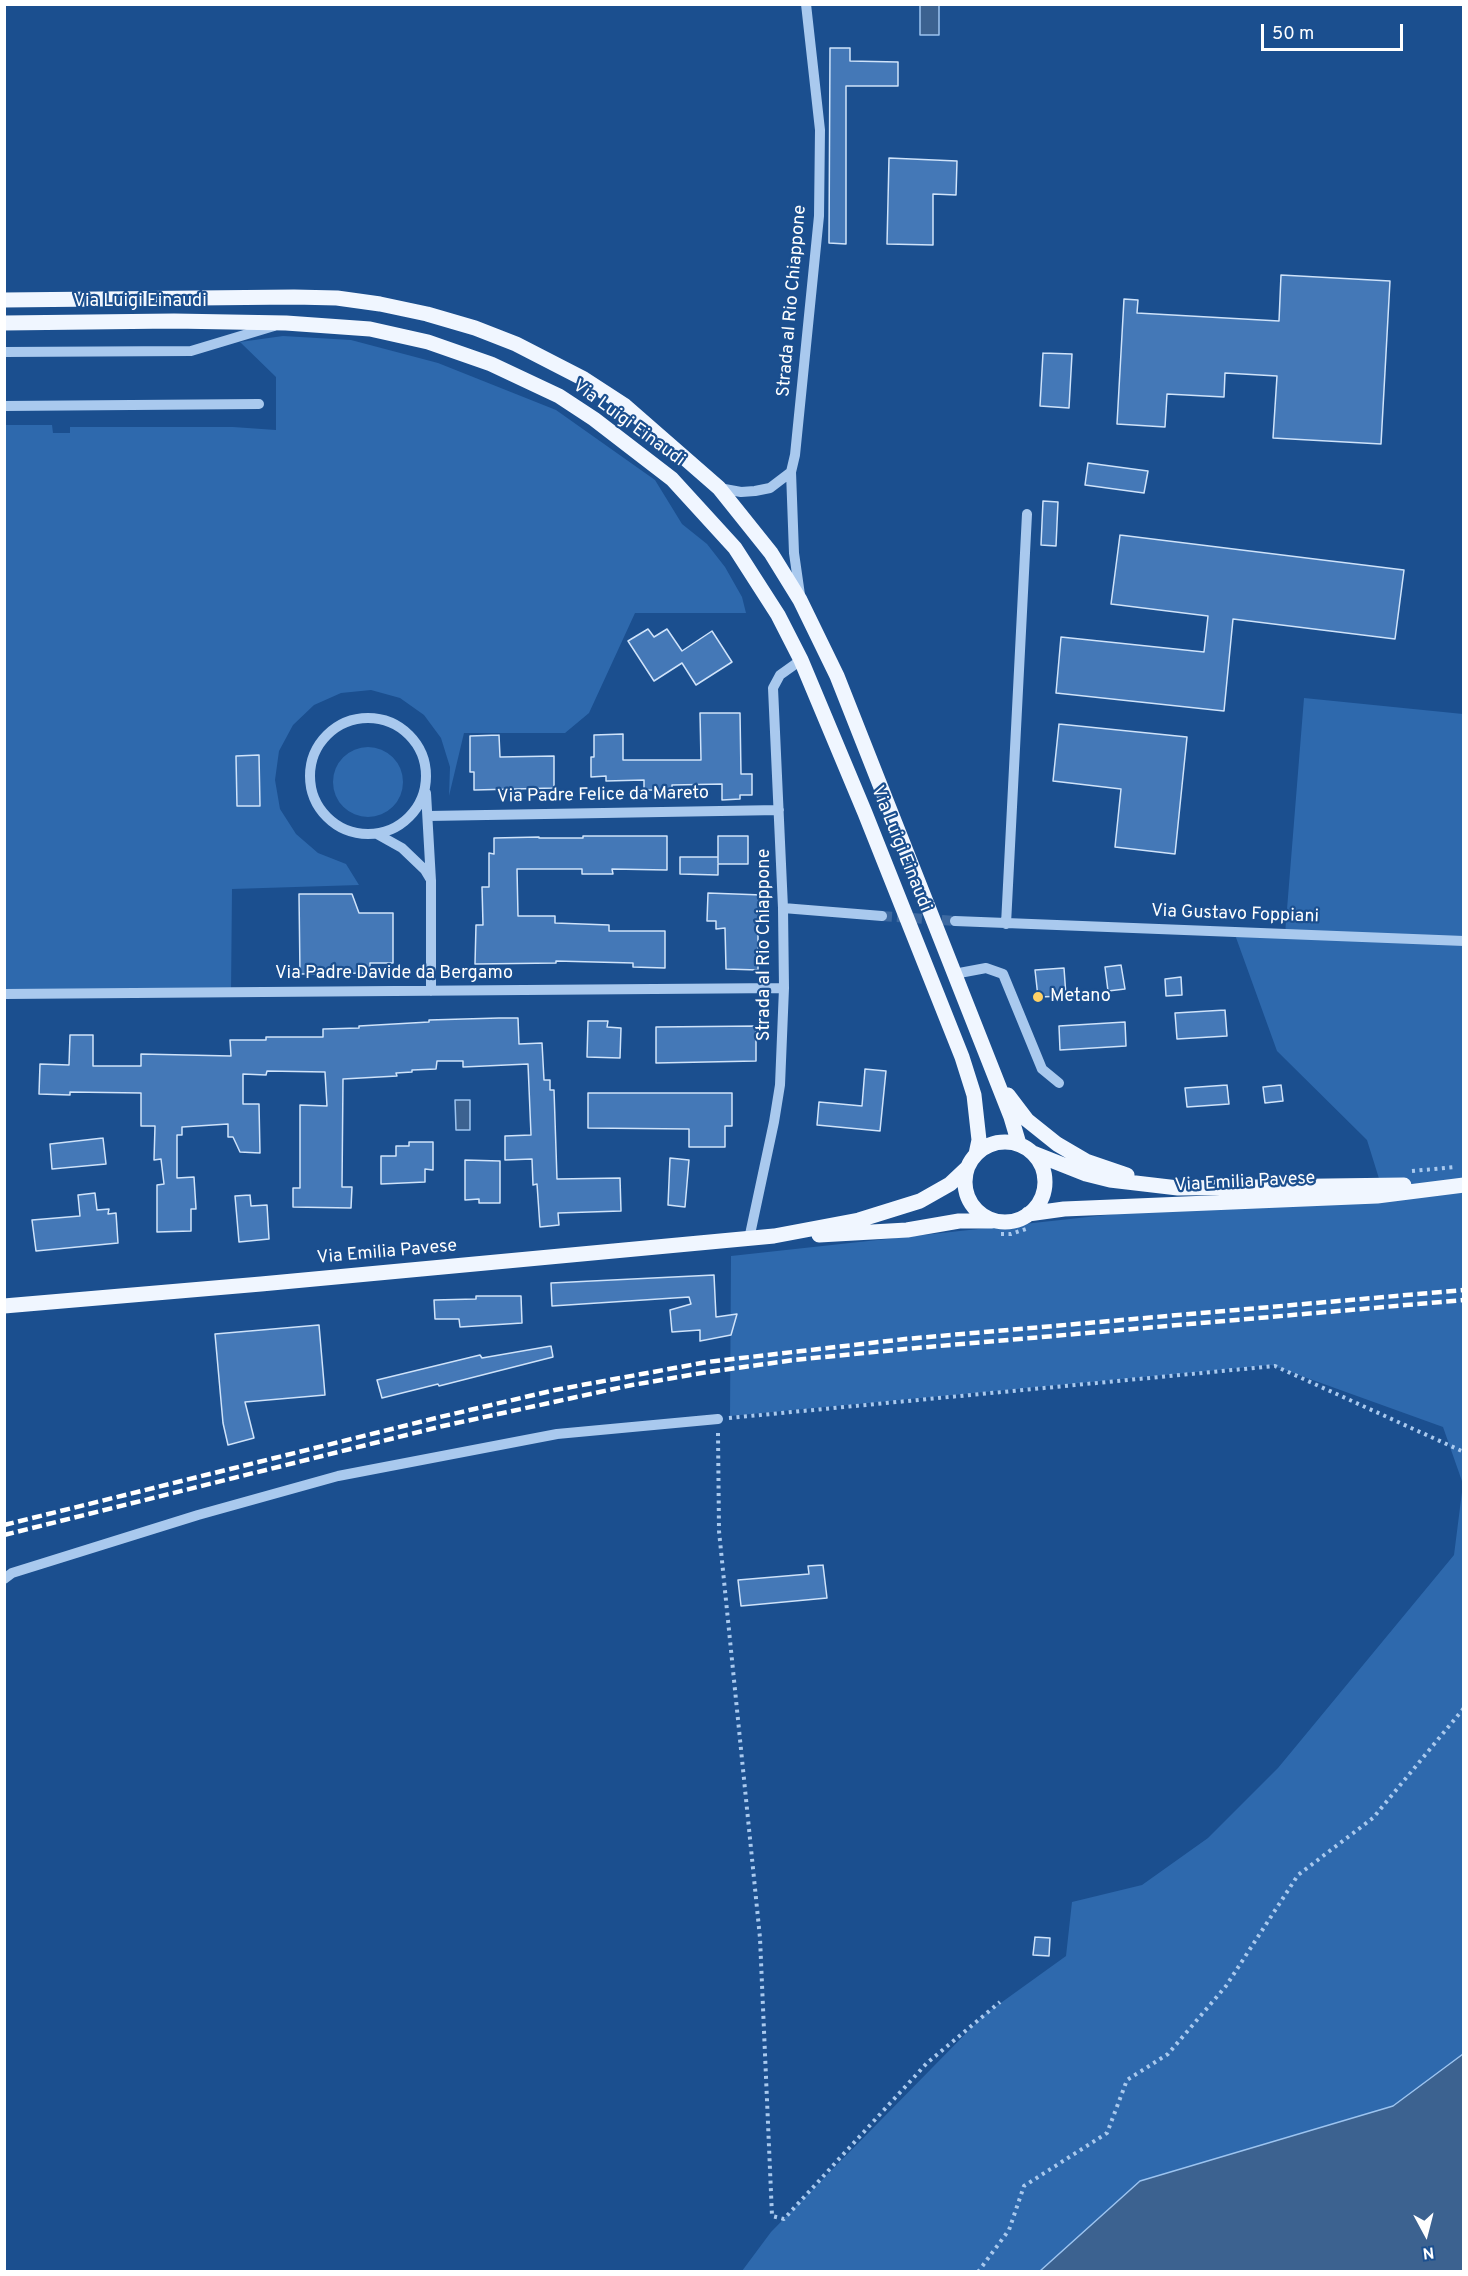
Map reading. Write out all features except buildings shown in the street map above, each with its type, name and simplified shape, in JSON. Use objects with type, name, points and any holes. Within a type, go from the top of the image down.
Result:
[{"type":"main road","name":"Via Luigi Einaudi","points":[[4,300],[337,298],[427,314],[475,328],[516,344],[584,379],[624,405],[719,488],[771,553],[800,600],[837,676],[1019,1144]]},
{"type":"main road","name":"Via Luigi Einaudi","points":[[4,323],[174,321],[286,323],[370,329],[428,342],[491,364],[559,396],[594,418],[672,478],[735,548],[778,615],[801,660],[865,813],[962,1057],[974,1095],[979,1140],[976,1154]]},
{"type":"main road","points":[[997,1084],[1027,1120],[1057,1144],[1086,1161],[1127,1175],[1186,1188]]},
{"type":"main road","points":[[1033,1153],[1040,1162],[1045,1185],[1036,1206],[1028,1214],[1008,1222],[998,1221],[981,1214],[970,1201],[965,1185],[967,1168],[976,1154],[985,1147],[1008,1142],[1019,1144],[1033,1153],[1086,1174],[1110,1180],[1186,1188],[1464,1185]]},
{"type":"main road","name":"Via Emilia Pavese","points":[[774,1236],[859,1220],[920,1201],[950,1184],[967,1168]]},
{"type":"main road","name":"Via Emilia Pavese","points":[[1028,1214],[1064,1209],[1377,1196],[1464,1185]]},
{"type":"main road","name":"Via Emilia Pavese","points":[[4,1305],[261,1284],[774,1236],[907,1230],[958,1221],[998,1221]]},
{"type":"street","name":"Strada al Rio Chiappone","points":[[800,600],[794,553],[791,472],[795,455],[819,216],[820,130],[806,4]]},
{"type":"street","points":[[4,352],[192,351],[286,323]]},
{"type":"street","points":[[4,406],[259,404]]},
{"type":"street","points":[[719,488],[741,492],[770,488],[791,472]]},
{"type":"street","points":[[1005,924],[1027,514]]},
{"type":"street","name":"Strada al Rio Chiappone","points":[[748,1239],[780,1085],[784,988],[783,908],[773,688],[780,675],[801,660]]},
{"type":"street","points":[[426,789],[420,805],[408,819],[394,829],[377,834],[357,834],[339,827],[323,814],[313,797],[310,778],[312,758],[322,741],[336,727],[354,719],[374,718],[393,723],[409,734],[421,750],[427,769],[431,881],[431,990]]},
{"type":"street","name":"Via Padre Felice da Mareto","points":[[428,816],[779,810]]},
{"type":"street","points":[[377,834],[412,856],[431,881]]},
{"type":"street","points":[[783,908],[882,916]]},
{"type":"street","name":"Via Gustavo Foppiani","points":[[955,921],[1464,941]]},
{"type":"street","points":[[954,974],[986,968],[1003,975],[1041,1069],[1059,1083]]},
{"type":"street","name":"Via Padre Davide da Bergamo","points":[[4,994],[784,988]]},
{"type":"street","points":[[4,1579],[12,1573],[198,1515],[338,1476],[557,1434],[718,1419]]},
{"type":"path","points":[[1405,1171],[1464,1167]]},
{"type":"path","points":[[1000,2002],[927,2063],[784,2219],[772,2216],[760,1938],[719,1531],[718,1419],[1275,1366],[1464,1452]]},
{"type":"path","points":[[978,2271],[1009,2230],[1024,2186],[1107,2133],[1127,2080],[1168,2054],[1226,1986],[1298,1875],[1374,1818],[1464,1708]]},
{"type":"shaded area","points":[[920,5],[939,5],[939,35],[920,35]]},
{"type":"shaded area","points":[[283,336],[351,340],[438,363],[556,410],[655,480],[682,524],[707,544],[725,567],[742,597],[746,613],[635,613],[589,713],[565,733],[464,733],[449,796],[450,767],[441,738],[424,715],[400,698],[371,690],[341,693],[314,705],[293,725],[279,751],[275,780],[280,809],[296,834],[318,853],[346,864],[359,885],[232,889],[231,994],[5,997],[4,425],[52,425],[53,433],[70,433],[70,427],[233,427],[276,430],[276,377],[240,342]]},
{"type":"shaded area","points":[[1304,698],[1463,714],[1463,1484],[1443,1427],[1271,1365],[730,1416],[731,1256],[1381,1185],[1367,1140],[1277,1051],[1234,932],[1285,934]]},
{"type":"shaded area","points":[[361,747],[375,747],[388,753],[397,762],[403,775],[401,795],[393,807],[375,817],[361,817],[348,811],[339,802],[333,789],[333,775],[339,762],[348,753]]},
{"type":"shaded area","points":[[455,1100],[470,1100],[470,1130],[456,1130]]},
{"type":"shaded area","points":[[1463,1484],[1463,2054],[1393,2106],[1140,2181],[1040,2271],[742,2271],[771,2232],[984,2015],[1066,1956],[1072,1902],[1142,1885],[1208,1838],[1278,1768],[1454,1555]]},
{"type":"shaded area","points":[[1463,2054],[1463,2271],[1040,2271],[1140,2181],[1393,2106]]},
{"type":"tunnel","points":[[882,916],[955,921]]},
{"type":"railway","points":[[4,1525],[555,1390],[707,1362],[905,1339],[1464,1290]]},
{"type":"railway","points":[[4,1535],[443,1426],[632,1385],[708,1372],[794,1360],[905,1349],[1464,1300]]},
{"type":"place","name":"Metano","points":[[1038,997]]}]
